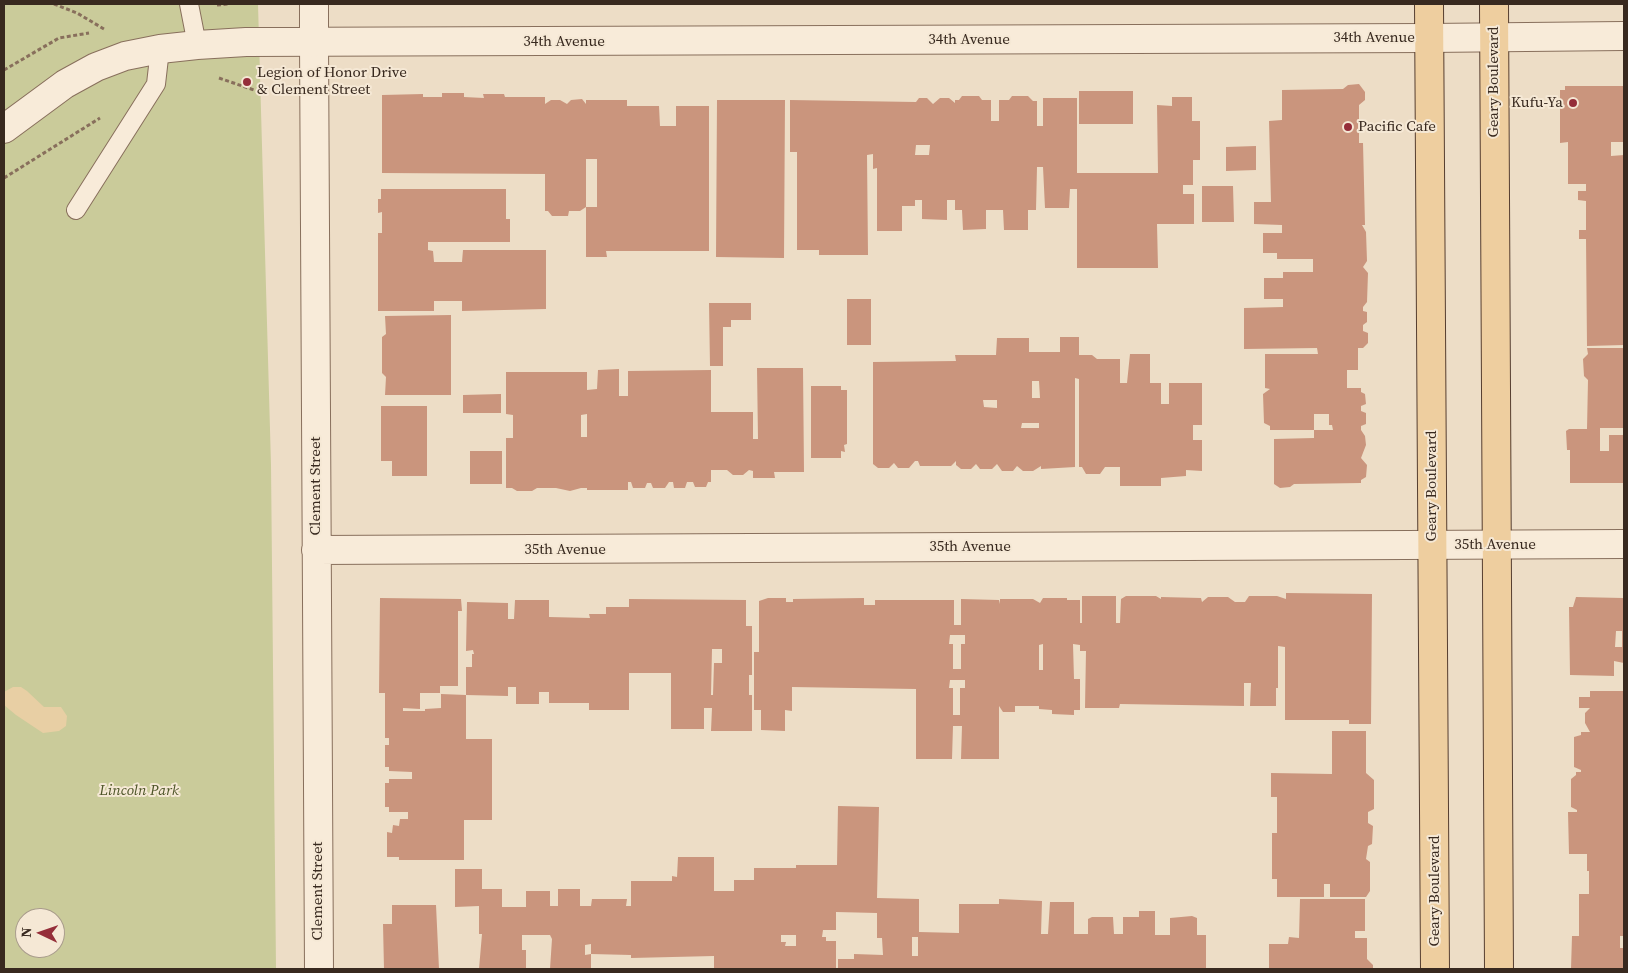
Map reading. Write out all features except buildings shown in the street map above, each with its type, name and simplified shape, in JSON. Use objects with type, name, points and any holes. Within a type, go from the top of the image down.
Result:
[{"type":"main road","name":"Geary Boulevard","points":[[1429,4],[1435,969]]},
{"type":"main road","name":"Geary Boulevard","points":[[1494,4],[1499,969]]},
{"type":"street","name":"Clement Street","points":[[314,4],[318,969]]},
{"type":"street","name":"34th Avenue","points":[[4,129],[65,84],[96,67],[124,56],[160,49],[197,45],[1624,36]]},
{"type":"street","name":"35th Avenue","points":[[316,550],[1624,544]]},
{"type":"lane","points":[[189,4],[197,45]]},
{"type":"lane","points":[[76,210],[156,84],[160,49]]},
{"type":"path","points":[[54,4],[77,13],[104,30]]},
{"type":"green space","name":"Lincoln Park","points":[[4,4],[258,4],[271,465],[276,969],[4,969]]},
{"type":"sand","points":[[13,687],[21,687],[44,707],[61,707],[67,716],[66,726],[59,731],[43,733],[16,715],[4,705],[4,692]]},
{"type":"place","name":"Legion of Honor Drive & Clement Street","points":[[247,82]]},
{"type":"place","name":"Kufu-Ya","points":[[1573,103]]},
{"type":"place","name":"Pacific Cafe","points":[[1348,127]]}]
